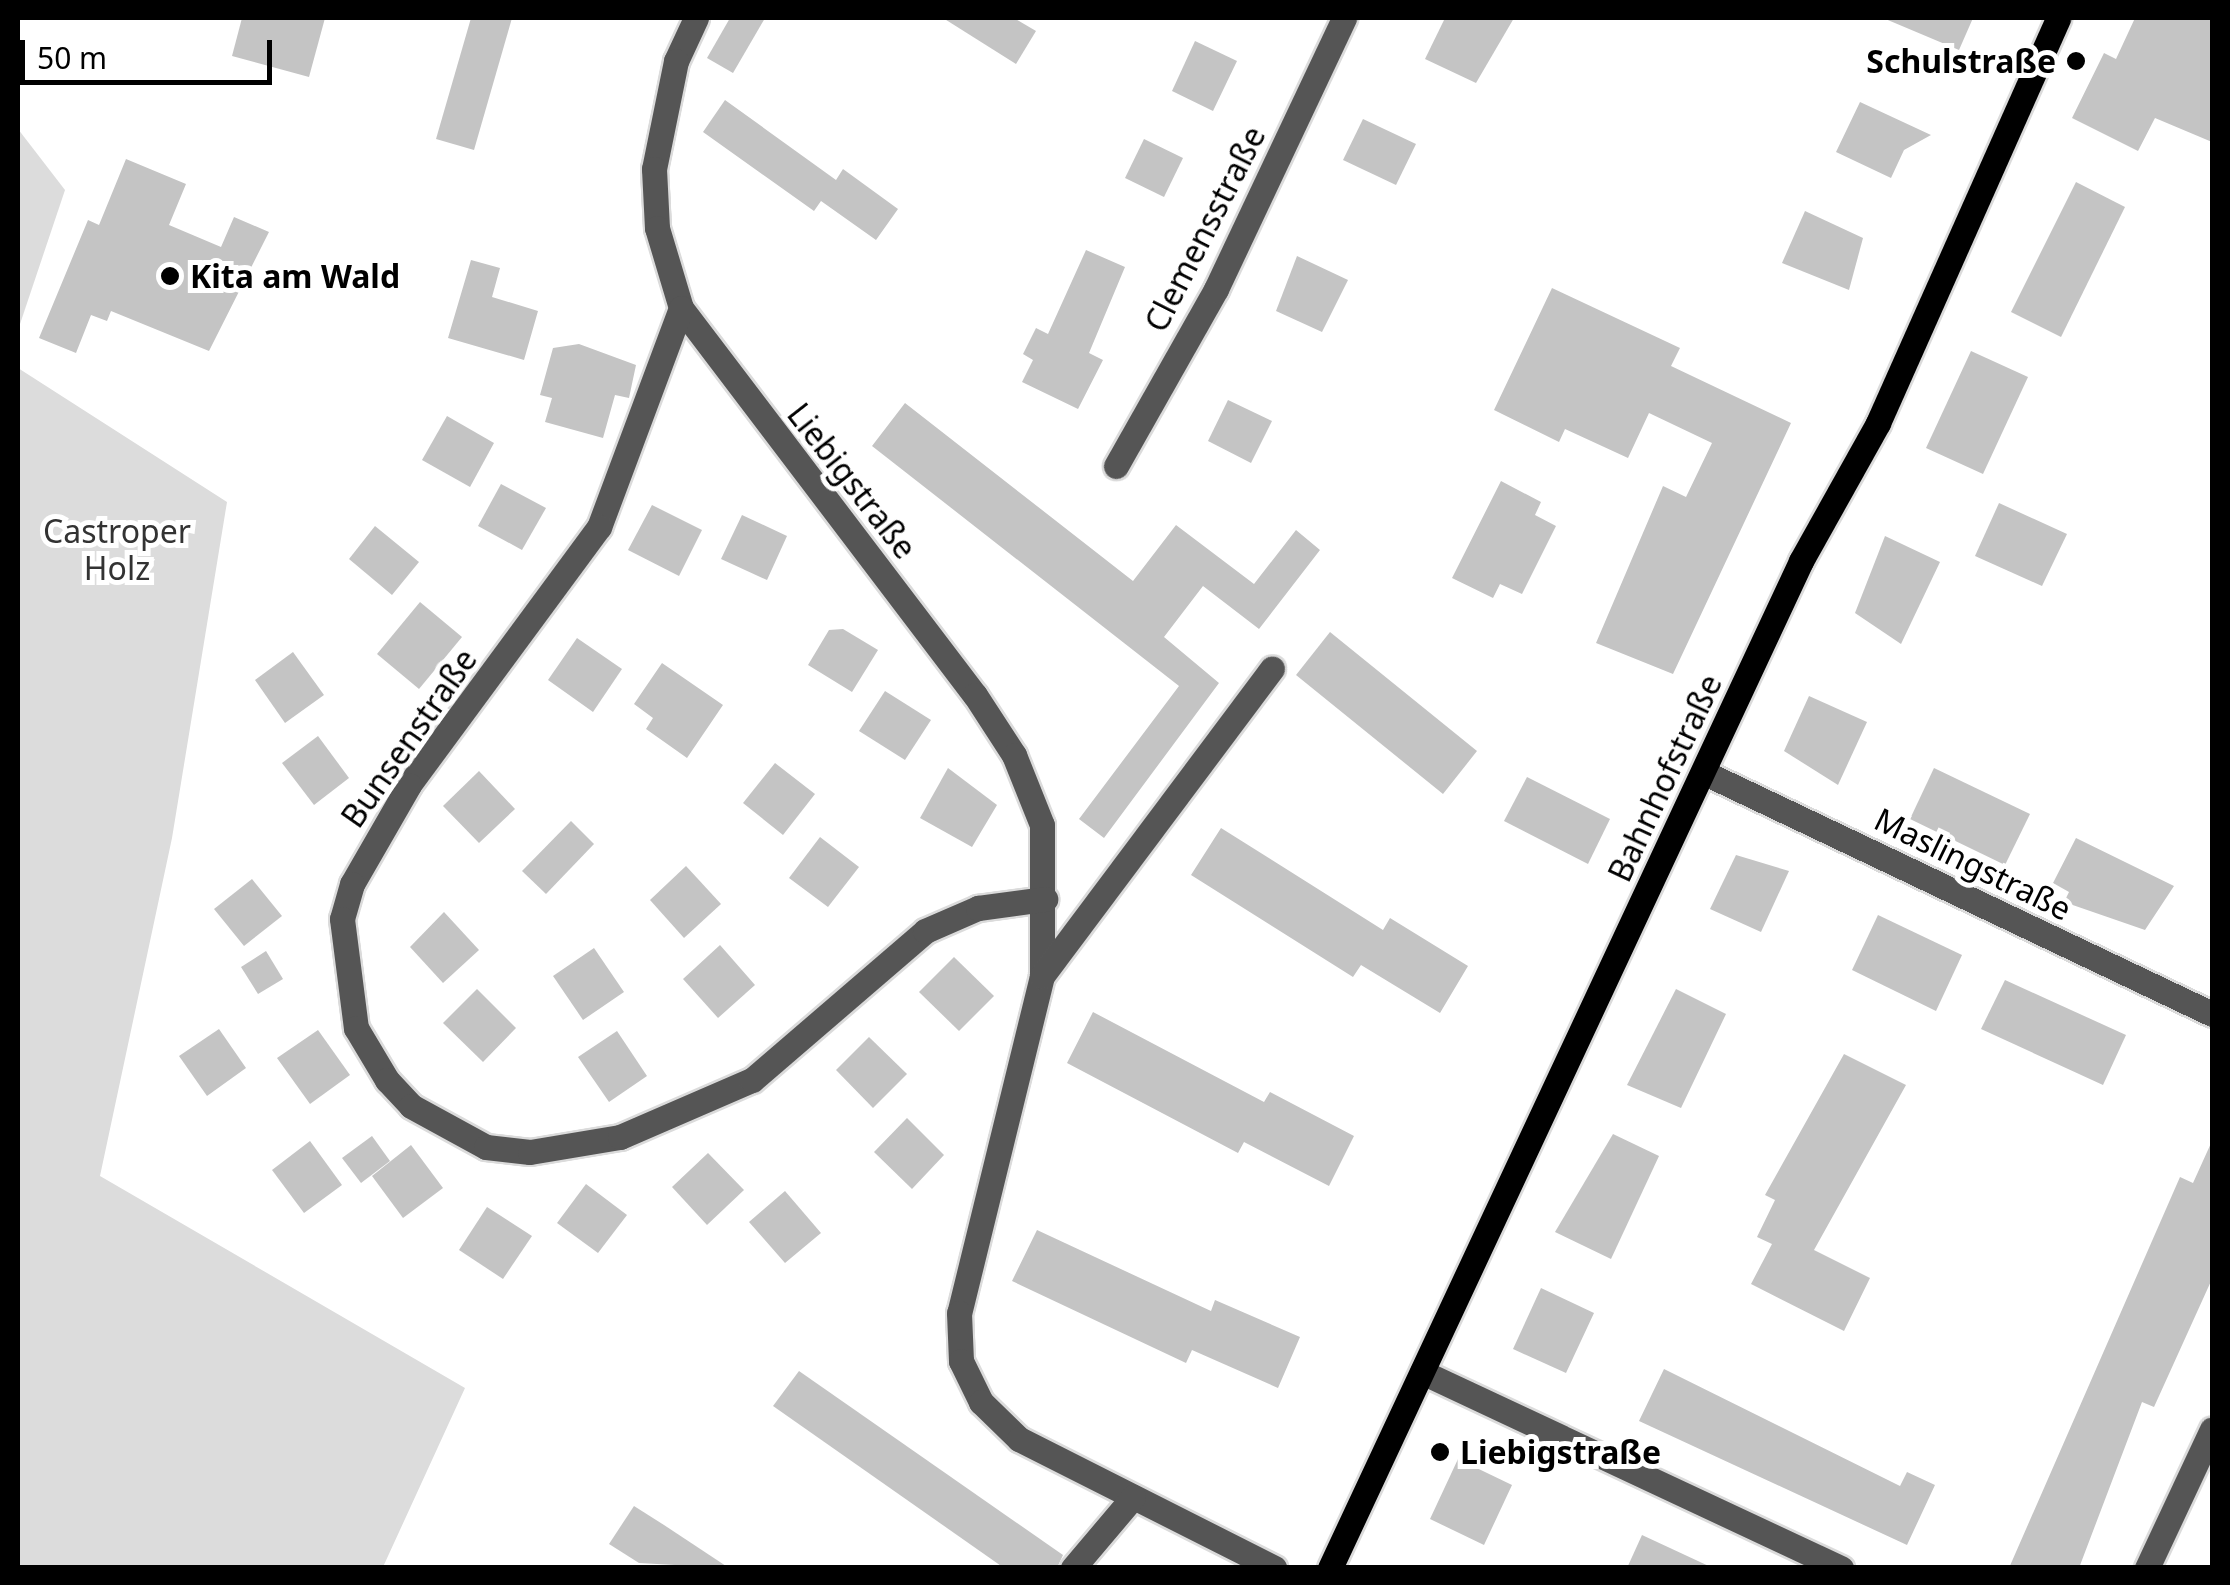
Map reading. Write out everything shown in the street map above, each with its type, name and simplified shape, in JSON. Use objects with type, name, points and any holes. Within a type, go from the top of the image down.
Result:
[{"type":"main road","name":"Bahnhofstraße","points":[[1330,1568],[1802,561],[1878,423],[2058,18]]},
{"type":"street","name":"Liebigstraße","points":[[696,18],[676,61],[654,169],[657,228],[681,308],[1014,755],[1042,826],[1042,976],[960,1312],[961,1361],[981,1402],[1019,1439],[1274,1568]]},
{"type":"street","name":"Clemensstraße","points":[[1116,466],[1216,290],[1344,18]]},
{"type":"street","name":"Bunsenstraße","points":[[681,308],[599,527],[409,785],[352,884],[342,919],[356,1028],[387,1080],[411,1106],[486,1146],[530,1152],[620,1136],[752,1080],[925,931],[978,908],[1045,899]]},
{"type":"street","name":"Liebigstraße","points":[[1042,976],[1272,668]]},
{"type":"street","name":"Maslingstraße","points":[[1705,773],[2212,1014]]},
{"type":"street","points":[[1422,1372],[1842,1568]]},
{"type":"street","points":[[2147,1568],[2212,1429]]},
{"type":"street","points":[[1074,1568],[1133,1497]]},
{"type":"green space","points":[[18,129],[65,190],[18,330]]},
{"type":"green space","name":"Castroper Holz","points":[[18,368],[227,502],[172,838],[100,1176],[465,1388],[383,1567],[18,1567]]},
{"type":"building","points":[[242,18],[325,18],[309,77],[232,56]]},
{"type":"building","points":[[471,18],[512,18],[474,150],[436,139]]},
{"type":"building","points":[[730,18],[765,18],[733,73],[707,58]]},
{"type":"building","points":[[943,18],[1014,18],[1036,31],[1016,64]]},
{"type":"building","points":[[1445,18],[1514,18],[1476,83],[1425,59]]},
{"type":"building","points":[[1883,18],[1973,18],[1959,50]]},
{"type":"building","points":[[2135,18],[2212,18],[2212,142],[2155,118],[2138,151],[2072,118],[2104,53],[2116,59]]},
{"type":"building","points":[[1195,41],[1237,61],[1213,111],[1172,91]]},
{"type":"building","points":[[725,100],[836,180],[843,169],[898,209],[876,240],[821,201],[814,211],[703,132]]},
{"type":"building","points":[[1860,102],[1931,135],[1904,150],[1891,178],[1836,152]]},
{"type":"building","points":[[1363,119],[1416,144],[1396,185],[1343,160]]},
{"type":"building","points":[[1144,139],[1183,158],[1164,197],[1125,178]]},
{"type":"building","points":[[126,159],[186,184],[169,225],[221,247],[234,217],[269,232],[209,351],[111,311],[107,321],[91,315],[76,353],[39,338],[88,220],[99,225]]},
{"type":"building","points":[[2076,182],[2125,207],[2061,337],[2011,312]]},
{"type":"building","points":[[1805,211],[1863,238],[1849,290],[1782,263]]},
{"type":"building","points":[[1086,250],[1125,267],[1089,353],[1103,360],[1078,409],[1022,382],[1033,360],[1023,354],[1036,328],[1048,334]]},
{"type":"building","points":[[1297,256],[1348,280],[1322,332],[1276,311]]},
{"type":"building","points":[[471,260],[500,268],[492,297],[538,311],[524,360],[448,338]]},
{"type":"building","points":[[1552,288],[1680,348],[1671,366],[1791,423],[1673,674],[1596,643],[1663,486],[1686,497],[1712,443],[1649,413],[1628,458],[1565,429],[1559,442],[1494,410]]},
{"type":"building","points":[[579,344],[636,365],[629,398],[615,395],[603,438],[545,422],[552,398],[540,395],[553,348]]},
{"type":"building","points":[[1971,351],[2028,377],[1983,474],[1926,448]]},
{"type":"building","points":[[1228,400],[1272,421],[1251,463],[1208,441]]},
{"type":"building","points":[[905,403],[1133,581],[1176,525],[1254,584],[1296,530],[1320,550],[1259,629],[1203,586],[1164,637],[1219,683],[1104,838],[1079,819],[1179,686],[872,446]]},
{"type":"building","points":[[447,416],[494,443],[470,487],[422,460]]},
{"type":"building","points":[[1501,481],[1541,502],[1535,515],[1556,526],[1522,594],[1500,584],[1493,598],[1452,578]]},
{"type":"building","points":[[501,484],[546,508],[522,550],[478,526]]},
{"type":"building","points":[[1999,503],[2067,534],[2042,586],[1975,556]]},
{"type":"building","points":[[652,505],[702,530],[679,576],[628,550]]},
{"type":"building","points":[[742,515],[787,536],[767,580],[721,559]]},
{"type":"building","points":[[375,526],[419,562],[392,595],[349,559]]},
{"type":"building","points":[[1885,536],[1940,562],[1901,644],[1855,613]]},
{"type":"building","points":[[420,602],[462,637],[419,689],[377,654]]},
{"type":"building","points":[[843,629],[878,650],[852,692],[808,665],[829,630]]},
{"type":"building","points":[[1330,632],[1477,751],[1443,794],[1296,675]]},
{"type":"building","points":[[577,638],[622,669],[593,712],[548,680]]},
{"type":"building","points":[[293,652],[324,695],[285,723],[255,680]]},
{"type":"building","points":[[662,663],[723,705],[687,758],[646,729],[653,718],[634,704]]},
{"type":"building","points":[[885,691],[931,720],[905,760],[859,731]]},
{"type":"building","points":[[1809,696],[1867,722],[1838,785],[1784,751]]},
{"type":"building","points":[[318,736],[349,778],[314,805],[282,763]]},
{"type":"building","points":[[775,763],[815,794],[783,835],[743,803]]},
{"type":"building","points":[[948,768],[997,805],[972,847],[920,818]]},
{"type":"building","points":[[1934,768],[2030,814],[2005,865],[1910,819]]},
{"type":"building","points":[[479,771],[515,809],[479,843],[443,806]]},
{"type":"building","points":[[1527,777],[1610,819],[1588,864],[1504,821]]},
{"type":"building","points":[[571,821],[594,844],[546,894],[522,871]]},
{"type":"building","points":[[1221,828],[1383,930],[1390,918],[1468,966],[1440,1013],[1361,965],[1353,977],[1191,875]]},
{"type":"building","points":[[820,837],[859,867],[828,907],[789,878]]},
{"type":"building","points":[[2076,838],[2174,886],[2145,930],[2064,902],[2069,892],[2053,883]]},
{"type":"building","points":[[1736,855],[1789,871],[1761,932],[1710,909]]},
{"type":"building","points":[[686,866],[721,904],[684,938],[650,900]]},
{"type":"building","points":[[252,879],[282,916],[244,946],[214,909]]},
{"type":"building","points":[[444,912],[479,950],[443,983],[410,947]]},
{"type":"building","points":[[1878,915],[1962,955],[1936,1011],[1852,970]]},
{"type":"building","points":[[720,945],[755,985],[718,1018],[683,979]]},
{"type":"building","points":[[594,948],[624,992],[583,1020],[553,976]]},
{"type":"building","points":[[266,951],[283,979],[258,994],[241,967]]},
{"type":"building","points":[[954,957],[994,996],[959,1031],[919,992]]},
{"type":"building","points":[[2005,980],[2126,1035],[2103,1085],[1981,1029]]},
{"type":"building","points":[[477,989],[516,1028],[483,1062],[443,1023]]},
{"type":"building","points":[[1676,989],[1726,1014],[1681,1108],[1627,1085]]},
{"type":"building","points":[[1093,1012],[1264,1102],[1270,1092],[1354,1136],[1329,1186],[1244,1142],[1238,1153],[1067,1063]]},
{"type":"building","points":[[219,1029],[246,1068],[207,1096],[179,1056]]},
{"type":"building","points":[[318,1030],[350,1075],[310,1104],[277,1058]]},
{"type":"building","points":[[617,1031],[647,1076],[609,1102],[578,1057]]},
{"type":"building","points":[[869,1037],[907,1074],[873,1108],[836,1070]]},
{"type":"building","points":[[1844,1054],[1906,1085],[1814,1250],[1870,1278],[1844,1331],[1751,1284],[1772,1244],[1757,1237],[1775,1200],[1765,1195]]},
{"type":"building","points":[[907,1118],[944,1155],[912,1189],[874,1152]]},
{"type":"building","points":[[1613,1134],[1659,1156],[1611,1259],[1555,1232]]},
{"type":"building","points":[[372,1136],[390,1161],[361,1183],[342,1158]]},
{"type":"building","points":[[310,1141],[342,1185],[304,1213],[272,1170]]},
{"type":"building","points":[[2212,1141],[2212,1279],[2154,1407],[2142,1402],[2079,1568],[2009,1568],[2180,1177],[2193,1183]]},
{"type":"building","points":[[411,1145],[443,1188],[403,1218],[372,1176]]},
{"type":"building","points":[[708,1153],[744,1190],[707,1225],[672,1187]]},
{"type":"building","points":[[586,1184],[627,1215],[598,1253],[557,1223]]},
{"type":"building","points":[[785,1191],[821,1233],[785,1263],[749,1222]]},
{"type":"building","points":[[487,1207],[532,1236],[503,1279],[459,1250]]},
{"type":"building","points":[[1037,1230],[1211,1311],[1215,1300],[1300,1337],[1278,1388],[1192,1350],[1186,1363],[1012,1281]]},
{"type":"building","points":[[1541,1288],[1594,1313],[1566,1373],[1513,1349]]},
{"type":"building","points":[[1664,1369],[1900,1486],[1907,1472],[1935,1485],[1907,1545],[1639,1421]]},
{"type":"building","points":[[799,1371],[1063,1555],[1057,1568],[1004,1568],[773,1406]]},
{"type":"building","points":[[1458,1459],[1512,1485],[1484,1545],[1430,1519]]},
{"type":"building","points":[[634,1506],[729,1568],[639,1563],[609,1544]]},
{"type":"building","points":[[1642,1535],[1713,1568],[1627,1568]]},
{"type":"place","name":"Schulstraße","points":[[2076,61]]},
{"type":"place","name":"Kita am Wald","points":[[170,276]]},
{"type":"place","name":"Liebigstraße","points":[[1440,1452]]}]
